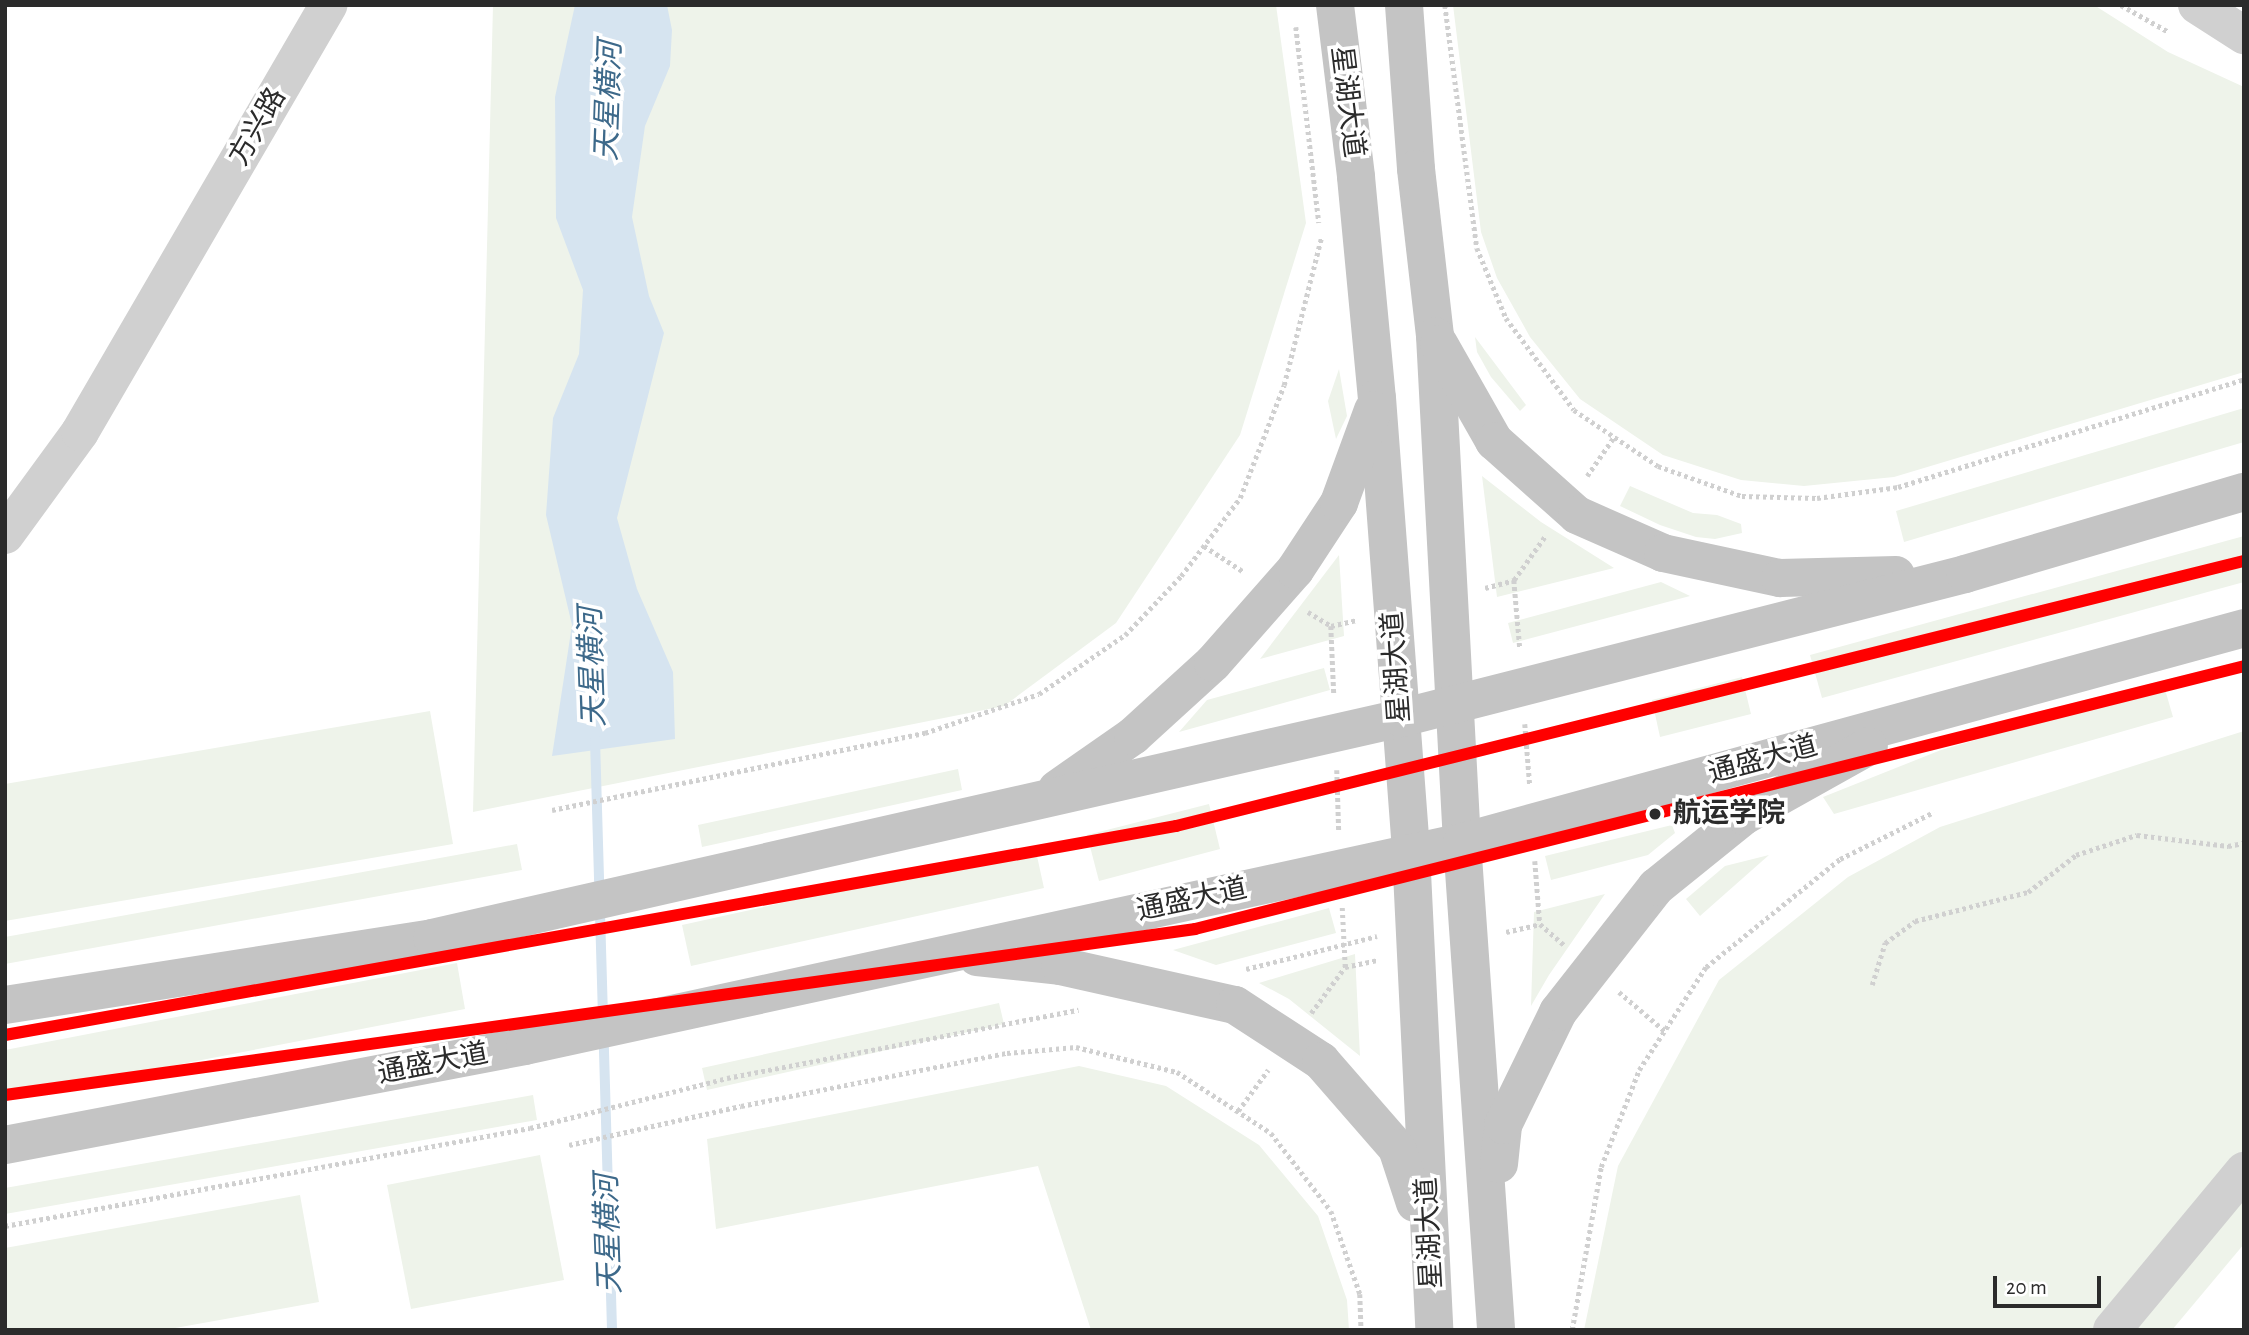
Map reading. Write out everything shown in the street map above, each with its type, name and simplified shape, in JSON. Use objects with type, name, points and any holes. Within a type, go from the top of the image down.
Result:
[{"type":"main road","name":"星湖大道","points":[[1335,5],[1356,177],[1377,398],[1401,718],[1411,852],[1434,1330]]},
{"type":"main road","name":"星湖大道","points":[[1404,5],[1416,169],[1435,336],[1462,842],[1496,1330]]},
{"type":"main road","points":[[1435,336],[1494,442],[1577,515],[1663,553],[1780,578],[1965,574]]},
{"type":"main road","points":[[1042,799],[1133,736],[1213,663],[1294,570],[1339,503],[1377,398]]},
{"type":"main road","points":[[5,1004],[432,938],[1401,718],[1965,574],[2244,492]]},
{"type":"main road","name":"通盛大道","points":[[5,1145],[526,1046],[1462,842],[2244,628]]},
{"type":"main road","points":[[1490,1238],[1503,1125],[1558,1012],[1656,887],[1744,816],[1850,756],[1992,697]]},
{"type":"main road","points":[[944,954],[1060,966],[1235,1005],[1321,1061],[1397,1148],[1431,1249]]},
{"type":"street","name":"方兴路","points":[[5,535],[80,432],[329,5]]},
{"type":"street","points":[[2197,5],[2244,35]]},
{"type":"street","points":[[2112,1330],[2244,1171]]},
{"type":"path","points":[[1445,5],[1477,248],[1506,318],[1574,410],[1658,466],[1742,496],[1817,498],[1898,487],[2244,379]]},
{"type":"path","points":[[552,810],[925,733],[1039,694],[1125,635],[1181,576],[1240,499],[1284,385],[1321,240],[1296,19]]},
{"type":"path","points":[[1450,597],[1514,580],[1614,437]]},
{"type":"path","points":[[1203,546],[1331,626],[1393,611]]},
{"type":"path","points":[[1238,1111],[1345,967],[1331,626]]},
{"type":"path","points":[[1572,1330],[1601,1167],[1639,1070],[1706,967],[1840,859],[1934,812]]},
{"type":"path","points":[[1872,985],[1885,943],[1915,921],[2028,892],[2076,855],[2137,835],[2228,846],[2244,842]]},
{"type":"path","points":[[569,1145],[741,1106],[1007,1053],[1076,1047],[1177,1072],[1271,1133],[1331,1210],[1360,1294],[1361,1330]]},
{"type":"path","points":[[5,1226],[530,1128],[727,1078]]},
{"type":"shaded area","points":[[493,5],[1276,5],[1306,223],[1240,435],[1116,623],[1004,706],[473,812]]},
{"type":"shaded area","points":[[1453,5],[2094,5],[2168,52],[2244,87],[2244,372],[1894,477],[1804,486],[1741,480],[1663,455],[1580,399],[1530,337],[1497,278],[1481,232]]},
{"type":"shaded area","points":[[1475,337],[1526,405],[1520,411],[1491,377],[1477,352]]},
{"type":"shaded area","points":[[1339,369],[1347,416],[1336,439],[1328,401]]},
{"type":"shaded area","points":[[2244,408],[2244,442],[1904,542],[1896,511]]},
{"type":"shaded area","points":[[1482,476],[1541,522],[1614,568],[1497,597]]},
{"type":"shaded area","points":[[1630,486],[1693,513],[1717,515],[1741,524],[1742,533],[1715,539],[1696,537],[1660,525],[1620,506]]},
{"type":"shaded area","points":[[2244,536],[2244,582],[1822,698],[1810,655]]},
{"type":"shaded area","points":[[1339,555],[1344,636],[1260,659]]},
{"type":"shaded area","points":[[1661,582],[1690,596],[1513,643],[1508,623]]},
{"type":"shaded area","points":[[1324,668],[1330,690],[1179,732],[1207,700]]},
{"type":"shaded area","points":[[1742,677],[1751,714],[1660,737],[1652,700]]},
{"type":"shaded area","points":[[2164,686],[2173,717],[1834,814],[1823,797],[1941,750]]},
{"type":"shaded area","points":[[430,711],[453,844],[5,921],[5,784]]},
{"type":"shaded area","points":[[2244,731],[2244,1244],[2172,1330],[1584,1330],[1618,1166],[1719,980],[1848,877],[1940,827]]},
{"type":"shaded area","points":[[958,769],[962,790],[702,847],[698,825]]},
{"type":"shaded area","points":[[1209,804],[1220,849],[1099,881],[1087,835]]},
{"type":"shaded area","points":[[1672,825],[1675,833],[1648,855],[1551,880],[1545,856]]},
{"type":"shaded area","points":[[517,844],[522,870],[5,964],[5,937]]},
{"type":"shaded area","points":[[1035,847],[1044,888],[691,966],[682,925]]},
{"type":"shaded area","points":[[1769,855],[1700,916],[1686,899],[1725,866]]},
{"type":"shaded area","points":[[1605,894],[1549,975],[1531,1006],[1534,912]]},
{"type":"shaded area","points":[[1329,908],[1336,933],[1216,965],[1173,950]]},
{"type":"shaded area","points":[[1355,954],[1360,1056],[1289,999],[1259,983]]},
{"type":"shaded area","points":[[457,963],[465,1009],[5,1098],[5,1050]]},
{"type":"shaded area","points":[[999,1003],[1004,1024],[707,1090],[702,1068]]},
{"type":"shaded area","points":[[1079,1066],[1166,1086],[1259,1145],[1318,1216],[1347,1300],[1349,1330],[1091,1330],[1038,1166],[716,1229],[707,1139]]},
{"type":"shaded area","points":[[533,1095],[537,1120],[5,1214],[5,1188]]},
{"type":"shaded area","points":[[540,1155],[564,1280],[411,1309],[387,1185]]},
{"type":"shaded area","points":[[300,1195],[319,1302],[164,1330],[5,1330],[5,1248]]},
{"type":"water","points":[[575,5],[667,5],[672,30],[670,66],[645,126],[632,217],[649,296],[664,333],[617,518],[637,589],[673,672],[675,739],[552,756],[572,625],[546,515],[553,418],[579,354],[583,290],[556,218],[555,97]]},
{"type":"waterway","name":"天星横河","points":[[595,739],[612,1330]]},
{"type":"transit line","points":[[5,1035],[1176,826],[2244,561]]},
{"type":"transit line","points":[[5,1095],[1195,929],[2244,666]]},
{"type":"place","name":"航运学院","points":[[1655,814]]}]
